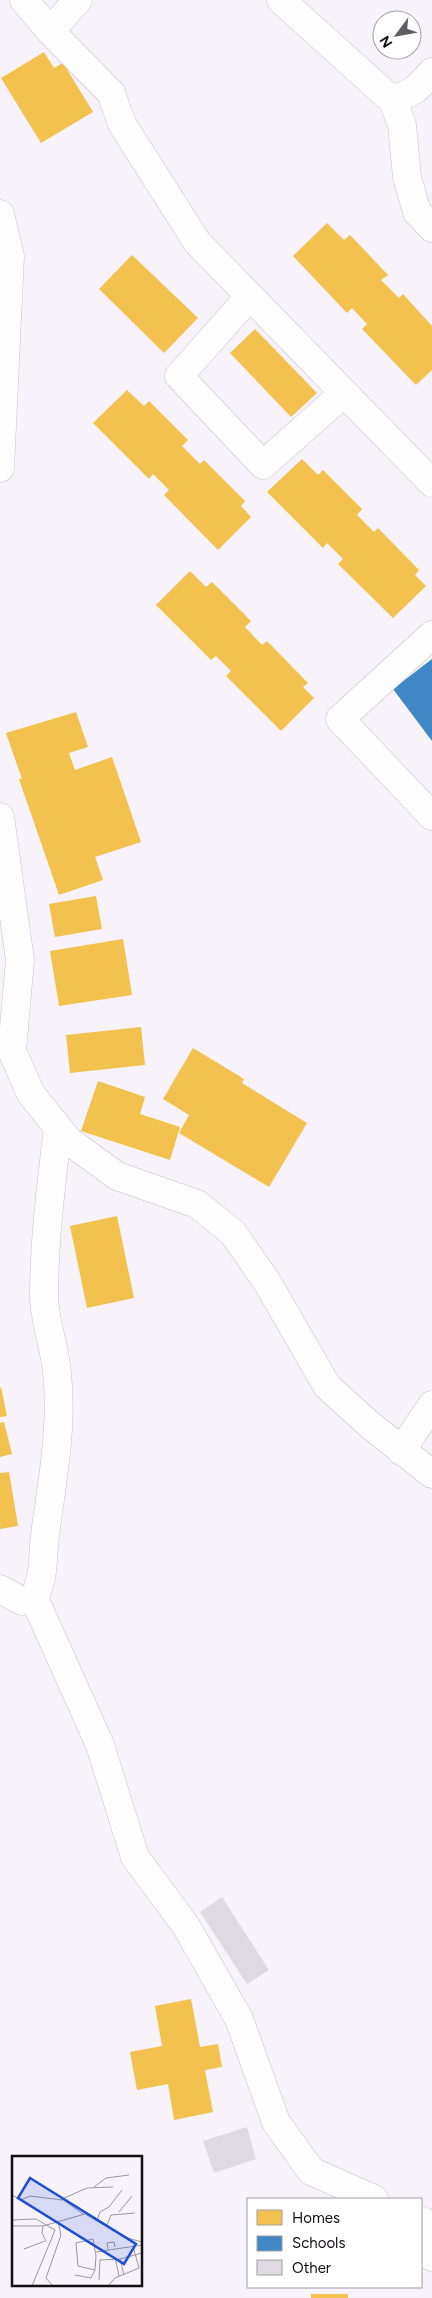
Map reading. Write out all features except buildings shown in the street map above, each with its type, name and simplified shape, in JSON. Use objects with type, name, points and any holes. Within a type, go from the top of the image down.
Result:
[{"type":"street","points":[[24,0],[50,31],[111,93],[122,124],[197,242],[432,483]]},
{"type":"street","points":[[50,31],[78,0]]},
{"type":"street","points":[[282,0],[393,101],[402,125],[407,177],[427,212]]},
{"type":"street","points":[[393,101],[416,89],[432,72]]},
{"type":"street","points":[[0,214],[10,256],[0,468]]},
{"type":"street","points":[[250,296],[179,376],[263,465],[344,393]]},
{"type":"street","points":[[432,635],[340,719],[432,816]]},
{"type":"street","points":[[0,817],[3,859],[20,960],[12,1051],[31,1094],[68,1141],[117,1176],[197,1204],[234,1233],[268,1282],[327,1386],[402,1451],[432,1474]]},
{"type":"street","points":[[0,1589],[22,1601],[34,1598],[42,1582],[45,1536],[60,1416],[57,1372],[44,1301],[44,1241],[58,1128]]},
{"type":"street","points":[[402,1451],[432,1405]]},
{"type":"street","points":[[34,1598],[100,1745],[135,1857],[186,1926],[239,2019],[276,2122],[311,2171],[372,2198]]},
{"type":"street","points":[[427,2223],[432,2257]]}]
